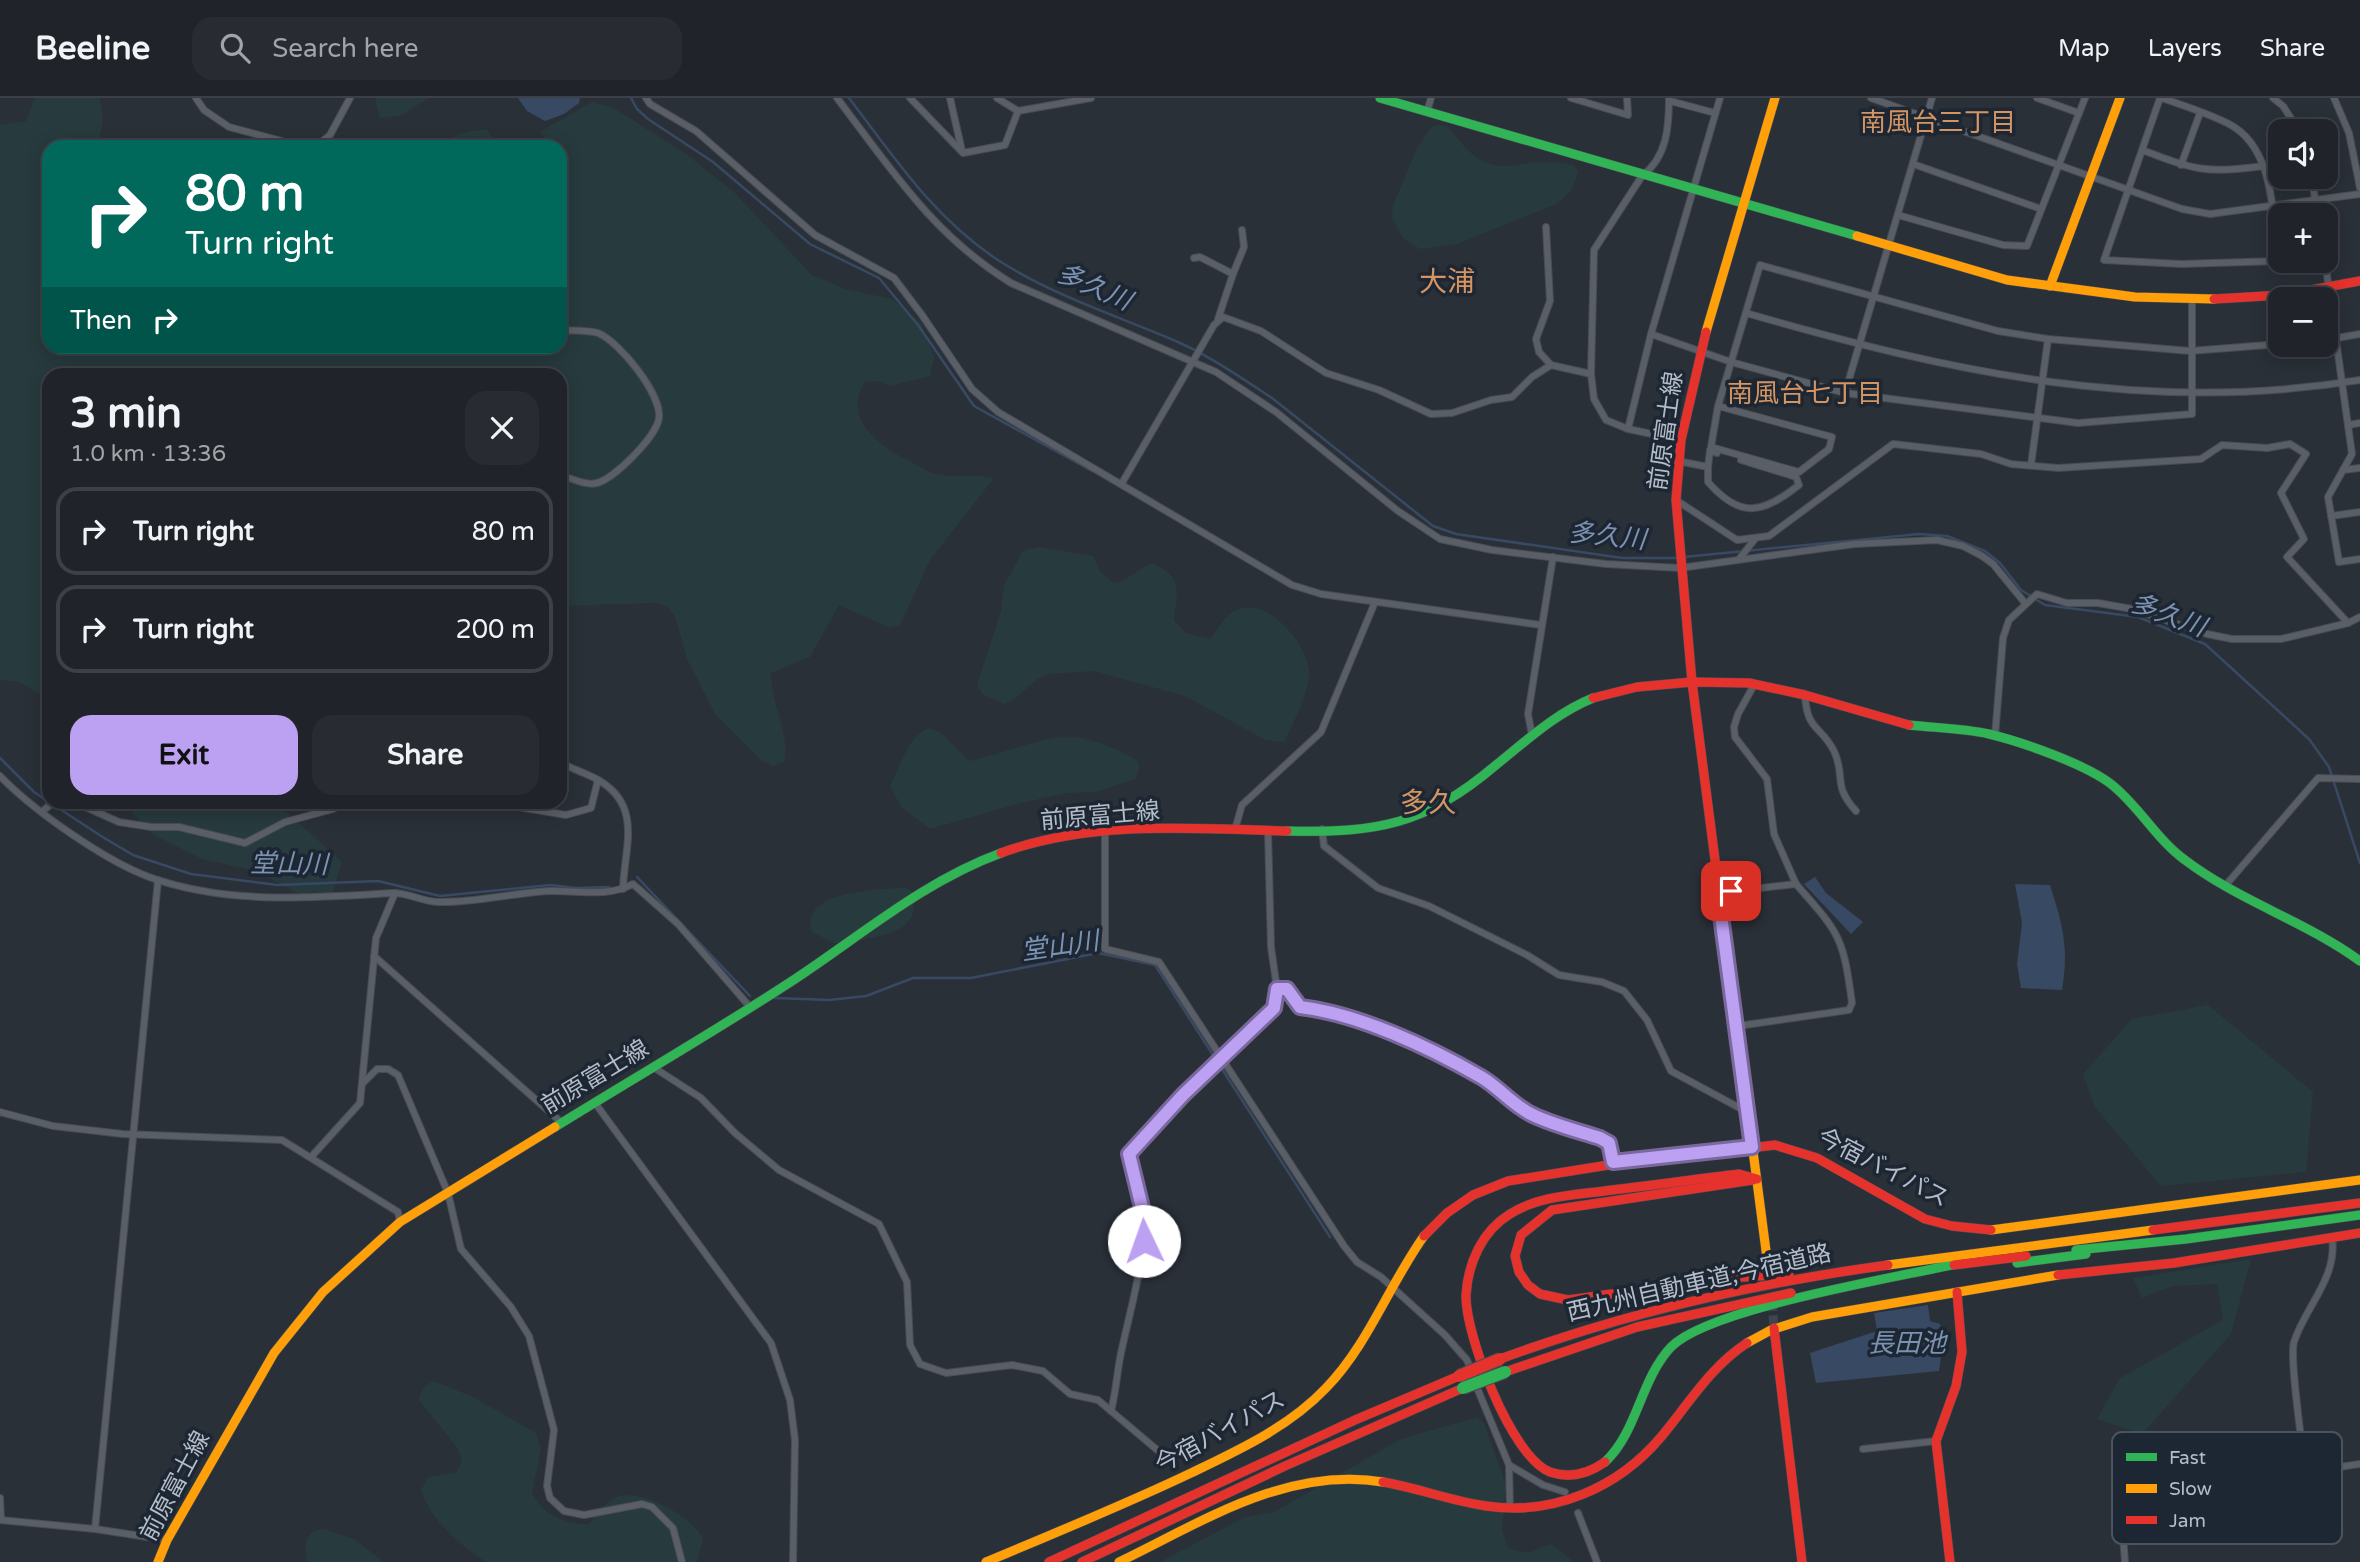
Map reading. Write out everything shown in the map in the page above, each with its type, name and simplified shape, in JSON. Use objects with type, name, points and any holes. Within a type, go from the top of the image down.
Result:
[{"type":"main road","points":[[1380,98],[1742,206],[2007,280],[2135,297],[2192,300],[2268,296]]},
{"type":"main road","name":"前原富士線","points":[[158,1562],[167,1540],[274,1353],[323,1293],[400,1222],[750,1007],[887,915],[977,862],[1037,840],[1105,831],[1322,830],[1375,827],[1403,822],[1430,813],[1467,789],[1532,735],[1583,702],[1615,690],[1692,682],[1678,548],[1678,461],[1700,351],[1774,98]]},
{"type":"main road","points":[[2050,286],[2120,98]]},
{"type":"main road","points":[[2334,287],[2360,281]]},
{"type":"main road","points":[[1768,1266],[1692,682],[1754,685],[1805,695],[1909,725],[1994,736],[2077,765],[2110,783],[2141,811],[2183,859],[2225,886],[2327,937],[2360,961]]},
{"type":"main road","name":"今宿バイパス","points":[[986,1562],[1165,1487],[1256,1441],[1296,1416],[1345,1366],[1381,1308],[1390,1287],[1427,1230],[1473,1195],[1518,1179],[1613,1162],[1775,1145],[1801,1149],[1826,1159],[1925,1219],[1973,1229],[2011,1229],[2360,1180]]},
{"type":"main road","points":[[1757,1179],[1740,1174],[1545,1199],[1514,1210],[1498,1221],[1483,1237],[1470,1265],[1465,1298],[1467,1316],[1511,1432],[1536,1466],[1551,1473],[1579,1475],[1604,1463],[1630,1424],[1652,1370],[1667,1350],[1691,1332],[1794,1300],[1956,1264]]},
{"type":"main road","points":[[1757,1179],[1552,1210],[1532,1222],[1518,1239],[1517,1268],[1528,1287],[1538,1293],[1569,1301],[1753,1275],[1822,1273]]},
{"type":"main road","name":"西九州自動車道;今宿道路","points":[[2143,1238],[2360,1203]]},
{"type":"main road","name":"西九州自動車道;今宿道路","points":[[1049,1562],[1343,1425],[1461,1382],[1566,1335],[1634,1315],[1822,1273],[2360,1215]]},
{"type":"main road","points":[[1119,1562],[1252,1499],[1305,1482],[1370,1480],[1485,1506],[1510,1507],[1560,1502],[1628,1470],[1713,1371],[1757,1336],[1774,1328],[1844,1311],[2030,1279],[2176,1263],[2360,1233]]},
{"type":"main road","name":"西九州自動車道;今宿道路","points":[[1502,1365],[1689,1315],[1987,1257]]},
{"type":"main road","points":[[1950,1562],[1936,1441],[1956,1386],[1962,1352],[1957,1292]]},
{"type":"main road","points":[[1774,1328],[1802,1562]]},
{"type":"main road","name":"西九州自動車道;今宿道路","points":[[1083,1562],[1461,1382]]},
{"type":"street","points":[[196,98],[204,110],[229,127],[278,140]]},
{"type":"street","points":[[324,140],[330,135],[351,98]]},
{"type":"street","points":[[646,98],[650,104],[696,131],[815,235],[894,278],[972,389],[998,412],[1292,585],[1321,594],[1541,625]]},
{"type":"street","points":[[837,98],[924,213],[991,270],[1011,283],[1196,360],[1276,412],[1398,511],[1440,539],[1457,544],[1606,564],[1681,568],[1742,555],[1883,541],[1937,540],[1963,546],[1993,564],[2027,601]]},
{"type":"street","points":[[910,98],[962,153]]},
{"type":"street","points":[[950,98],[962,153]]},
{"type":"street","points":[[997,98],[1018,111],[1048,108],[1091,98]]},
{"type":"street","points":[[1046,98],[1048,108]]},
{"type":"street","points":[[1427,112],[1431,98]]},
{"type":"street","points":[[1571,98],[1628,115],[1627,98]]},
{"type":"street","points":[[1628,429],[1651,334],[1720,98]]},
{"type":"street","points":[[1871,98],[2182,209],[2210,214],[2268,206]]},
{"type":"street","points":[[1845,393],[1933,98]]},
{"type":"street","points":[[2037,98],[2080,113]]},
{"type":"street","points":[[1898,215],[1991,242],[2027,246],[2085,98]]},
{"type":"street","points":[[2268,261],[2181,264],[2104,260],[2161,98],[2230,124],[2253,143],[2264,166],[2270,203]]},
{"type":"street","points":[[2334,98],[2349,133],[2360,188]]},
{"type":"street","points":[[1681,440],[1628,429],[1606,420],[1599,410],[1591,374],[1594,250],[1642,176],[1650,169],[1668,136],[1670,99],[1715,113]]},
{"type":"street","points":[[2275,99],[2290,119]]},
{"type":"street","points":[[962,153],[1005,145],[1018,111]]},
{"type":"street","points":[[2181,165],[2200,113]]},
{"type":"street","points":[[2142,150],[2194,170],[2224,172],[2264,166]]},
{"type":"street","points":[[1913,164],[2041,209]]},
{"type":"street","points":[[2314,189],[2315,203]]},
{"type":"street","points":[[2293,203],[2360,194]]},
{"type":"street","points":[[1546,227],[1550,301],[1536,339],[1539,352],[1551,365],[1591,374]]},
{"type":"street","points":[[1122,483],[1218,319],[1244,247],[1242,230]]},
{"type":"street","points":[[1194,258],[1200,257],[1233,274]]},
{"type":"street","points":[[1718,406],[1832,437],[1829,449],[1799,472],[1712,447],[1718,406],[1760,265],[1998,331],[2048,339],[2190,351],[2268,345]]},
{"type":"street","points":[[1651,334],[1731,362],[1845,393],[2078,423],[2192,414],[2192,300]]},
{"type":"street","points":[[1746,313],[1858,345],[2042,383],[2192,395],[2360,380]]},
{"type":"street","points":[[1218,319],[1228,317],[1261,331],[1326,373],[1379,390],[1431,414],[1452,413],[1491,400],[1513,397],[1532,377],[1551,365]]},
{"type":"street","points":[[567,331],[597,333],[610,341],[642,377],[655,398],[659,416],[650,437],[604,480],[588,483],[567,477]]},
{"type":"street","points":[[2338,338],[2360,334]]},
{"type":"street","points":[[2031,465],[2048,339]]},
{"type":"street","points":[[2338,346],[2352,454],[2328,497],[2339,562],[2360,559]]},
{"type":"street","points":[[2348,425],[2360,424]]},
{"type":"street","points":[[1676,500],[1737,540],[1755,539],[1769,536],[1893,444],[1981,454],[2011,464],[2058,468],[2201,459],[2222,445],[2267,448],[2290,444],[2306,454],[2281,493],[2304,539],[2287,557],[2348,623]]},
{"type":"street","points":[[1710,450],[1796,477],[1799,485],[1765,509],[1749,509],[1708,482],[1708,467],[1710,450]]},
{"type":"street","points":[[1678,461],[1708,467]]},
{"type":"street","points":[[2343,470],[2360,468]]},
{"type":"street","points":[[2331,516],[2360,512]]},
{"type":"street","points":[[1742,555],[1755,539]]},
{"type":"street","points":[[1532,735],[1528,714],[1553,557]]},
{"type":"street","points":[[1994,736],[2003,638],[2009,620],[2037,594],[2067,603],[2098,603],[2132,609],[2207,634],[2232,639],[2281,639],[2348,623],[2360,617]]},
{"type":"street","points":[[1235,829],[1242,805],[1321,732],[1375,602]]},
{"type":"street","points":[[1738,1026],[1845,1012],[1851,1007],[1842,943],[1828,918],[1796,884],[1774,834],[1767,779],[1735,737],[1738,714],[1754,685]]},
{"type":"street","points":[[1805,695],[1806,712],[1813,728],[1833,749],[1838,765],[1838,786],[1856,811]]},
{"type":"street","points":[[567,765],[598,779],[617,795],[626,812],[631,832],[623,889]]},
{"type":"street","points":[[0,776],[42,812],[108,855],[158,880],[207,891],[262,898],[362,897],[395,893],[435,902],[551,891],[577,894],[623,889],[633,884],[678,925],[750,1007]]},
{"type":"street","points":[[538,809],[573,814],[591,808],[598,779]]},
{"type":"street","points":[[2225,886],[2318,779],[2360,779]]},
{"type":"street","points":[[42,812],[45,809]]},
{"type":"street","points":[[90,809],[119,822],[152,827],[179,827],[245,843],[285,822],[326,809]]},
{"type":"street","points":[[1322,830],[1324,846],[1378,888],[1429,906],[1527,955],[1559,975],[1602,982],[1624,991],[1647,1020],[1671,1072],[1749,1113]]},
{"type":"street","points":[[1105,831],[1105,949],[1159,962],[1344,1246],[1357,1262],[1445,1335],[1467,1360],[1509,1465],[1510,1507]]},
{"type":"street","points":[[1111,1411],[1120,1354],[1143,1263],[1145,1220],[1129,1154],[1183,1095],[1274,1008],[1277,989],[1271,947],[1268,831]]},
{"type":"street","points":[[95,1529],[158,880]]},
{"type":"street","points":[[1718,893],[1796,884]]},
{"type":"street","points":[[312,1156],[360,1103],[376,938],[395,893]]},
{"type":"street","points":[[374,956],[562,1123]]},
{"type":"street","points":[[1277,989],[1287,989],[1300,1007],[1328,1012],[1376,1028],[1462,1067],[1483,1078],[1535,1116],[1600,1138],[1609,1143],[1613,1162]]},
{"type":"street","points":[[653,1067],[701,1097],[735,1133],[779,1170],[879,1224],[907,1282],[910,1345],[920,1364],[946,1373],[979,1367],[1027,1366],[1049,1375],[1070,1394],[1098,1400],[1162,1454],[1189,1451]]},
{"type":"street","points":[[362,1084],[377,1069],[388,1069],[398,1075],[448,1193],[461,1250],[512,1307],[529,1336],[554,1430],[547,1486],[550,1498],[564,1511],[584,1516],[642,1504],[652,1507],[673,1528],[682,1562]]},
{"type":"street","points":[[595,1103],[771,1343],[790,1399],[795,1440],[793,1562]]},
{"type":"street","points":[[0,1112],[53,1125],[132,1134],[273,1138],[288,1142],[398,1212],[400,1222]]},
{"type":"street","points":[[2301,1432],[2293,1343],[2321,1290],[2333,1246],[2332,1236]]},
{"type":"street","points":[[1863,1449],[1936,1441]]},
{"type":"street","points":[[2342,1466],[2360,1464]]},
{"type":"street","points":[[1509,1465],[1544,1485],[1565,1492]]},
{"type":"street","points":[[0,1498],[0,1520],[95,1529],[167,1540]]},
{"type":"street","points":[[1578,1513],[1597,1562]]},
{"type":"street","points":[[2124,1544],[2125,1562]]},
{"type":"green space","points":[[35,98],[99,98],[103,117],[98,140],[42,140],[42,354],[567,354],[567,140],[544,140],[541,131],[592,102],[612,107],[686,154],[734,192],[812,275],[845,289],[892,299],[921,323],[934,357],[930,376],[890,386],[878,381],[865,382],[859,396],[861,420],[876,440],[929,472],[947,476],[994,478],[930,560],[900,625],[890,628],[839,605],[810,657],[771,673],[785,740],[784,762],[773,766],[762,761],[715,714],[687,659],[675,616],[668,607],[656,603],[567,606],[567,368],[42,368],[42,696],[20,682],[0,680],[0,125],[26,121]]},
{"type":"green space","points":[[375,98],[428,98],[403,115],[380,118]]},
{"type":"green space","points":[[1432,126],[1449,127],[1465,147],[1479,159],[1493,165],[1553,162],[1574,165],[1578,171],[1575,182],[1556,204],[1457,244],[1420,249],[1403,238],[1392,217],[1393,205],[1417,148]]},
{"type":"green space","points":[[486,129],[495,140],[449,140],[461,133]]},
{"type":"green space","points":[[1039,547],[1093,556],[1101,573],[1114,583],[1152,563],[1162,568],[1174,580],[1176,586],[1174,621],[1186,633],[1210,639],[1231,613],[1243,608],[1256,608],[1280,622],[1291,632],[1306,657],[1309,669],[1307,687],[1285,742],[1265,740],[1185,696],[1094,671],[1049,674],[1036,680],[1011,702],[1004,704],[982,694],[977,685],[1001,611],[1004,585],[1023,551]]},
{"type":"green space","points":[[929,728],[941,733],[969,761],[1044,740],[1065,737],[1094,741],[1112,748],[1138,761],[1140,768],[1135,779],[1095,792],[1067,793],[1017,804],[930,829],[901,807],[890,786],[910,745]]},
{"type":"green space","points":[[283,809],[342,862],[333,891],[313,901],[256,871],[202,859],[154,835],[130,810]]},
{"type":"green space","points":[[905,887],[916,894],[912,917],[903,927],[888,934],[849,943],[834,943],[812,932],[812,918],[818,907],[830,899],[862,891]]},
{"type":"green space","points":[[2208,1005],[2313,1092],[2306,1172],[2161,1186],[2095,1107],[2083,1074],[2132,1019]]},
{"type":"green space","points":[[2251,1259],[2231,1334],[2144,1432],[2097,1419],[2120,1378],[2223,1320],[2217,1284],[2173,1286],[2142,1298],[2133,1278]]},
{"type":"green space","points":[[434,1381],[475,1398],[536,1433],[541,1449],[532,1493],[542,1507],[556,1517],[589,1524],[605,1505],[616,1497],[627,1495],[652,1500],[688,1521],[703,1538],[697,1562],[486,1562],[439,1522],[421,1490],[428,1477],[456,1473],[462,1461],[458,1449],[419,1400],[420,1394]]},
{"type":"green space","points":[[1477,1417],[1484,1423],[1506,1485],[1502,1530],[1508,1548],[1528,1553],[1551,1544],[1574,1562],[1160,1562],[1245,1517],[1274,1512],[1401,1439]]},
{"type":"green space","points":[[323,1529],[354,1539],[384,1562],[307,1562],[307,1540],[312,1533]]},
{"type":"water","points":[[518,98],[580,98],[579,103],[564,114],[545,121],[527,111]]},
{"type":"water","points":[[1815,877],[1826,893],[1863,922],[1851,934],[1804,884]]},
{"type":"water","points":[[2015,884],[2050,885],[2064,937],[2062,990],[2021,988],[2017,964],[2022,923]]},
{"type":"water","name":"長田池","points":[[1928,1305],[1930,1321],[1940,1324],[1943,1342],[1939,1371],[1816,1383],[1810,1353],[1877,1331],[1874,1313]]},
{"type":"waterway","points":[[631,98],[637,109],[648,119],[713,162],[810,244],[879,278],[918,325],[974,406],[1092,471]]},
{"type":"waterway","name":"多久川","points":[[849,98],[918,187],[977,245],[1041,285],[1184,345],[1223,366],[1272,398],[1433,526],[1456,534],[1622,558],[1677,558]]},
{"type":"waterway","name":"多久川","points":[[1684,557],[1919,534],[1947,536],[1985,551],[2000,563],[2021,590],[2045,605],[2138,617],[2205,644],[2309,739],[2329,767],[2360,863]]},
{"type":"waterway","name":"堂山川","points":[[0,758],[42,797]]},
{"type":"waterway","name":"堂山川","points":[[60,809],[133,855],[191,874],[277,885],[378,881],[440,896],[550,885],[609,887]]},
{"type":"waterway","name":"堂山川","points":[[637,877],[750,996]]},
{"type":"waterway","name":"堂山川","points":[[775,998],[829,1000],[866,996],[913,978],[971,978],[1098,953],[1155,965],[1330,1237]]},
{"type":"tunnel","points":[[1772,1302],[1774,1328]]},
{"type":"traffic: fast","points":[[1380,98],[1857,236]]},
{"type":"traffic: fast","points":[[1287,831],[1374,827],[1423,813],[1470,785],[1554,719],[1593,698]]},
{"type":"traffic: fast","points":[[1909,725],[1989,734],[2035,748],[2100,776],[2121,793],[2185,860],[2227,887],[2317,934],[2360,961]]},
{"type":"traffic: fast","points":[[555,1127],[763,1000],[919,894],[1001,853]]},
{"type":"traffic: fast","points":[[2076,1250],[2186,1239],[2360,1215]]},
{"type":"traffic: fast","points":[[2017,1263],[2086,1254]]},
{"type":"traffic: fast","points":[[1605,1462],[1625,1436],[1661,1360],[1671,1347],[1692,1333],[1762,1307],[1956,1264]]},
{"type":"traffic: fast","points":[[1463,1388],[1505,1372]]},
{"type":"traffic: slow","points":[[1706,332],[1775,98]]},
{"type":"traffic: slow","points":[[2050,286],[2120,98]]},
{"type":"traffic: slow","points":[[1857,236],[2007,280],[2135,297],[2214,299]]},
{"type":"traffic: slow","points":[[1717,875],[1768,1266]]},
{"type":"traffic: slow","points":[[158,1562],[167,1540],[274,1353],[323,1292],[400,1222],[555,1127]]},
{"type":"traffic: slow","points":[[1991,1230],[2360,1180]]},
{"type":"traffic: slow","points":[[1888,1265],[2153,1230]]},
{"type":"traffic: slow","points":[[986,1562],[1191,1473],[1280,1426],[1312,1402],[1341,1371],[1424,1236]]},
{"type":"traffic: slow","points":[[1747,1343],[1771,1330],[1812,1317],[2058,1275]]},
{"type":"traffic: slow","points":[[1119,1562],[1214,1515],[1279,1490],[1313,1482],[1347,1479],[1383,1482]]},
{"type":"traffic: jam","points":[[2214,299],[2283,295],[2360,281]]},
{"type":"traffic: jam","points":[[1593,698],[1637,687],[1692,682],[1676,500],[1681,440],[1706,332]]},
{"type":"traffic: jam","points":[[1717,875],[1692,682],[1749,683],[1805,695],[1909,725]]},
{"type":"traffic: jam","points":[[1001,853],[1070,835],[1142,828],[1287,831]]},
{"type":"traffic: jam","points":[[1424,1236],[1447,1213],[1473,1195],[1508,1181],[1621,1163],[1775,1145],[1817,1158],[1925,1219],[1952,1226],[1991,1230]]},
{"type":"traffic: jam","points":[[1605,1462],[1579,1474],[1550,1472],[1535,1462],[1506,1420],[1482,1364],[1468,1313],[1467,1283],[1478,1249],[1500,1221],[1522,1208],[1546,1199],[1739,1174],[1757,1179]]},
{"type":"traffic: jam","points":[[1753,1180],[1552,1210],[1521,1235],[1515,1256],[1519,1272],[1528,1285],[1540,1294],[1568,1300],[1729,1278],[1789,1274]]},
{"type":"traffic: jam","points":[[2153,1230],[2360,1203]]},
{"type":"traffic: jam","points":[[2058,1275],[2174,1263],[2360,1233]]},
{"type":"traffic: jam","points":[[1954,1265],[2026,1256]]},
{"type":"traffic: jam","points":[[1500,1359],[1595,1327],[1691,1302],[1789,1281],[1888,1265]]},
{"type":"traffic: jam","points":[[1950,1562],[1936,1441],[1956,1386],[1962,1352],[1957,1292]]},
{"type":"traffic: jam","points":[[1505,1372],[1637,1327],[1791,1293]]},
{"type":"traffic: jam","points":[[1774,1328],[1802,1562]]},
{"type":"traffic: jam","points":[[1383,1482],[1473,1504],[1511,1508],[1536,1507],[1582,1494],[1625,1471],[1644,1455],[1722,1363],[1747,1343]]},
{"type":"traffic: jam","points":[[1459,1376],[1500,1359]]},
{"type":"traffic: jam","points":[[1049,1562],[1355,1420],[1459,1376]]},
{"type":"traffic: jam","points":[[1082,1562],[1285,1466],[1463,1388]]},
{"type":"district","name":"南風台三丁目","points":[[1938,122]]},
{"type":"district","name":"大浦","points":[[1447,282]]},
{"type":"district","name":"南風台七丁目","points":[[1805,393]]},
{"type":"district","name":"多久","points":[[1428,803]]},
{"type":"route","points":[[1144,1241],[1145,1220],[1135,1166],[1129,1154],[1183,1095],[1274,1008],[1277,989],[1287,989],[1300,1007],[1328,1012],[1376,1028],[1462,1067],[1483,1078],[1520,1108],[1535,1116],[1600,1138],[1609,1143],[1613,1162],[1752,1147],[1736,1009],[1718,893],[1731,891]]}]
